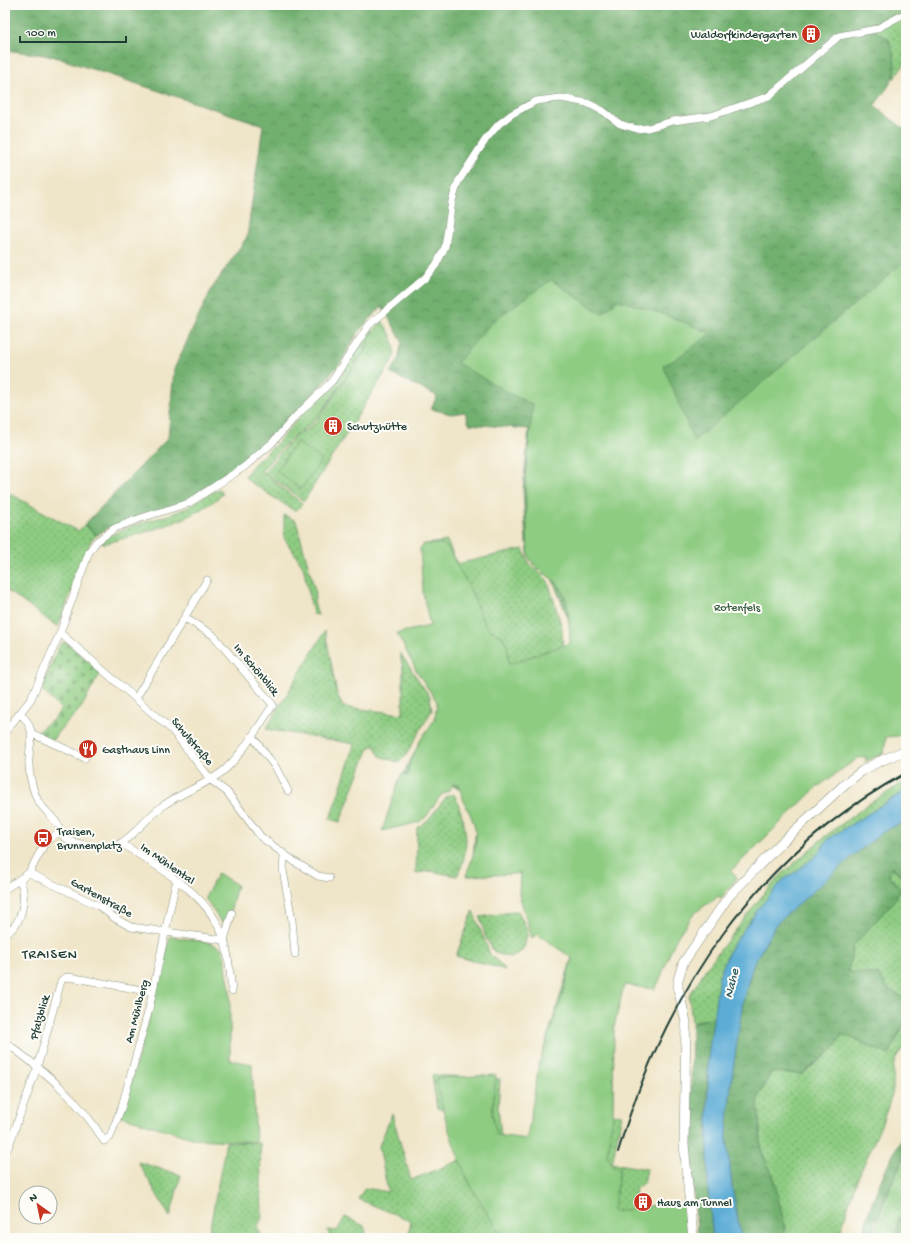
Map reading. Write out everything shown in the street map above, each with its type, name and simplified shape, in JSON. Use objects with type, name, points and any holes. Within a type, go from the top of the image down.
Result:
[{"type":"main road","points":[[693,1238],[684,1144],[686,1022],[678,988],[678,980],[683,963],[729,896],[779,845],[845,784],[862,771],[886,758],[906,750]]},
{"type":"street","points":[[5,732],[31,699],[60,633],[89,552],[96,542],[107,533],[128,523],[188,503],[254,460],[272,444],[294,418],[332,381],[370,325],[431,272],[440,259],[445,247],[453,195],[458,182],[486,139],[507,118],[521,108],[552,98],[570,99],[595,106],[626,127],[642,129],[673,121],[711,116],[745,103],[764,98],[775,92],[834,39],[843,35],[876,29],[906,13]]},
{"type":"street","points":[[136,698],[207,580]]},
{"type":"street","name":"Im Schönblick","points":[[185,618],[213,635],[273,704],[252,736],[228,767],[211,780]]},
{"type":"street","name":"Schulstraße","points":[[60,633],[172,730],[211,780],[176,797],[162,806],[121,843]]},
{"type":"street","points":[[20,714],[26,719],[33,734],[29,758],[35,793],[38,801],[55,821],[60,832],[68,840],[77,843],[107,846],[121,843]]},
{"type":"street","points":[[33,734],[85,758]]},
{"type":"street","points":[[252,736],[276,768],[288,790]]},
{"type":"street","points":[[211,780],[226,792],[262,837],[284,856],[318,876],[329,878]]},
{"type":"street","points":[[5,889],[30,872],[46,841],[60,832]]},
{"type":"street","name":"Im Mühlental","points":[[121,843],[178,881],[192,892],[207,909],[220,930],[224,940],[232,991]]},
{"type":"street","points":[[284,856],[283,870],[292,920],[295,954]]},
{"type":"street","name":"Gartenstraße","points":[[30,872],[99,906],[116,919],[132,926],[224,940]]},
{"type":"street","points":[[5,933],[14,927],[20,918],[22,906],[20,880]]},
{"type":"street","name":"Am Mühlberg","points":[[37,1068],[72,1097],[87,1115],[104,1141],[110,1137],[119,1117],[153,992],[175,886],[178,881]]},
{"type":"street","points":[[224,940],[232,913]]},
{"type":"street","name":"Pfalzblick","points":[[8,1148],[37,1068],[61,981],[64,978],[69,977],[153,992]]},
{"type":"street","points":[[5,1042],[37,1068]]},
{"type":"green space","points":[[5,5],[906,5],[906,10],[870,28],[888,38],[895,59],[894,75],[891,82],[874,106],[906,130],[906,655],[523,873],[467,876],[473,856],[476,827],[462,791],[451,785],[401,776],[404,774],[407,766],[440,712],[462,690],[571,653],[570,623],[552,578],[534,560],[526,542],[523,489],[529,429],[469,424],[465,412],[451,414],[431,409],[437,396],[390,373],[398,361],[402,341],[382,306],[359,331],[341,362],[324,382],[270,441],[235,468],[182,503],[108,528],[97,535],[84,525],[168,438],[174,369],[211,290],[247,237],[263,125],[52,56],[5,50]]},
{"type":"green space","points":[[906,10],[906,62],[894,79],[895,70],[869,28]]},
{"type":"green space","name":"Rotenfels","points":[[906,260],[906,733],[898,736],[886,737],[884,753],[865,762],[867,757],[858,758],[816,788],[731,871],[737,878],[721,898],[718,896],[698,911],[679,934],[655,989],[624,985],[614,1027],[613,1116],[607,1155],[613,1167],[620,1167],[613,1212],[649,1206],[686,1203],[689,1238],[487,1238],[499,1232],[473,1190],[464,1172],[445,1118],[436,1078],[496,1075],[492,1114],[497,1135],[527,1139],[539,1064],[562,997],[572,958],[537,934],[532,938],[519,894],[520,872],[516,874],[466,876],[474,852],[476,834],[459,784],[453,784],[449,791],[441,795],[426,817],[419,822],[382,831],[401,774],[408,776],[409,764],[421,739],[435,719],[437,702],[416,670],[397,633],[430,626],[423,593],[420,548],[424,544],[443,544],[448,548],[471,591],[484,624],[490,630],[503,637],[507,645],[509,664],[570,643],[570,637],[568,608],[561,588],[557,583],[537,568],[528,556],[525,478],[533,404],[516,397],[457,363],[493,321],[551,280],[602,314],[618,300],[642,307],[677,319],[711,334],[671,362],[663,365],[694,441]]},
{"type":"green space","points":[[382,321],[392,338],[394,358],[304,501],[264,472],[296,435],[306,431],[318,419],[364,352],[372,333]]},
{"type":"green space","points":[[371,331],[373,331],[364,352],[317,418],[304,430],[295,434],[261,471],[303,504],[297,510],[293,510],[249,481],[245,476],[253,465],[276,444],[307,409],[341,376],[360,345]]},
{"type":"green space","points":[[297,442],[322,460],[301,489],[276,471]]},
{"type":"green space","points":[[220,489],[223,494],[195,513],[181,520],[104,544],[102,541],[111,535],[131,527],[182,510],[210,493]]},
{"type":"green space","points":[[5,491],[78,531],[84,525],[97,535],[91,540],[58,627],[5,589]]},
{"type":"green space","points":[[284,515],[296,521],[316,594],[314,602],[318,615],[313,614],[303,566],[284,538]]},
{"type":"green space","points":[[447,541],[457,564],[523,549],[529,563],[548,581],[562,628],[563,651],[509,664],[426,544]]},
{"type":"green space","points":[[325,631],[337,694],[343,707],[403,714],[403,669],[400,653],[430,697],[432,710],[405,757],[397,762],[380,756],[374,745],[368,750],[340,822],[330,819],[355,744],[266,729]]},
{"type":"green space","points":[[63,642],[67,643],[101,672],[81,708],[57,733],[52,741],[37,732],[55,718],[61,709],[41,689],[58,648]]},
{"type":"green space","points":[[906,781],[906,790],[828,839],[818,854],[797,871],[784,879],[758,909],[730,949],[719,976],[714,1017],[692,1022],[689,996],[707,967],[766,891],[783,873],[823,838],[867,805]]},
{"type":"green space","points":[[454,794],[462,815],[466,835],[465,855],[462,866],[457,876],[430,871],[416,873],[417,828],[428,820],[447,796]]},
{"type":"green space","points":[[906,821],[906,875],[903,877],[892,867],[889,875],[901,890],[893,902],[853,946],[848,972],[878,974],[889,990],[906,999],[906,1018],[889,1055],[842,1034],[835,1047],[802,1074],[771,1072],[758,1098],[761,1150],[774,1178],[785,1229],[782,1238],[741,1238],[732,1187],[727,1136],[731,1084],[743,1001],[753,965],[776,924],[855,854],[883,832]]},
{"type":"green space","points":[[891,867],[903,877],[906,875],[906,999],[889,990],[878,974],[848,973],[853,946],[869,928]]},
{"type":"green space","points":[[218,873],[237,885],[228,921],[221,922],[205,898]]},
{"type":"green space","points":[[473,911],[490,954],[506,970],[456,956]]},
{"type":"green space","points":[[518,911],[528,931],[524,948],[518,954],[510,957],[495,953],[486,938],[480,917]]},
{"type":"green space","points":[[170,936],[211,943],[223,949],[230,989],[230,1060],[252,1064],[256,1142],[195,1139],[121,1116],[151,1012]]},
{"type":"green space","points":[[573,954],[623,981],[607,1061],[601,1113],[622,1115],[612,1163],[647,1169],[644,1183],[636,1188],[635,1197],[638,1208],[687,1238],[398,1238],[398,1234],[409,1234],[411,1221],[358,1199],[365,1188],[388,1192],[379,1146],[392,1114],[411,1180],[478,1153],[464,1116],[437,1108],[432,1075],[500,1079],[498,1107],[501,1136],[524,1139],[525,1163],[530,1148],[542,1055]]},
{"type":"green space","points":[[714,1017],[708,1058],[707,1095],[708,1190],[713,1238],[698,1238],[690,1155],[692,1023]]},
{"type":"green space","points":[[906,1018],[906,1046],[894,1064],[892,1094],[879,1130],[854,1188],[839,1238],[782,1238],[785,1229],[774,1178],[761,1150],[758,1098],[771,1072],[803,1074],[835,1047],[842,1034],[899,1035]]},
{"type":"green space","points":[[906,1130],[906,1151],[875,1221],[873,1238],[863,1238],[874,1196]]},
{"type":"green space","points":[[226,1142],[260,1143],[262,1218],[257,1227],[263,1238],[208,1238]]},
{"type":"green space","points":[[906,1155],[906,1202],[897,1223],[897,1238],[874,1238],[882,1206]]},
{"type":"green space","points":[[138,1162],[181,1175],[170,1217]]},
{"type":"green space","points":[[906,1205],[906,1238],[898,1238],[898,1223]]},
{"type":"green space","points":[[345,1217],[364,1226],[367,1238],[330,1238],[328,1230],[337,1231]]},
{"type":"water","name":"Nahe","points":[[906,790],[906,821],[883,832],[855,854],[776,924],[753,965],[743,1001],[731,1084],[727,1136],[732,1187],[741,1238],[713,1238],[708,1190],[708,1058],[719,976],[730,949],[758,909],[784,879],[797,871],[818,854],[828,839]]},
{"type":"railway","points":[[618,1152],[638,1093],[662,1037],[690,983],[723,933],[761,887],[804,844],[852,806],[906,773]]},
{"type":"place","name":"Waldorfkindergarten","points":[[811,34]]},
{"type":"place","name":"Schutzhütte","points":[[333,426]]},
{"type":"place","name":"Gasthaus Linn","points":[[88,749]]},
{"type":"place","name":"Traisen, Brunnenplatz","points":[[43,838]]},
{"type":"place","name":"Haus am Tunnel","points":[[643,1202]]},
{"type":"district","name":"TRAISEN","points":[[50,953]]}]
